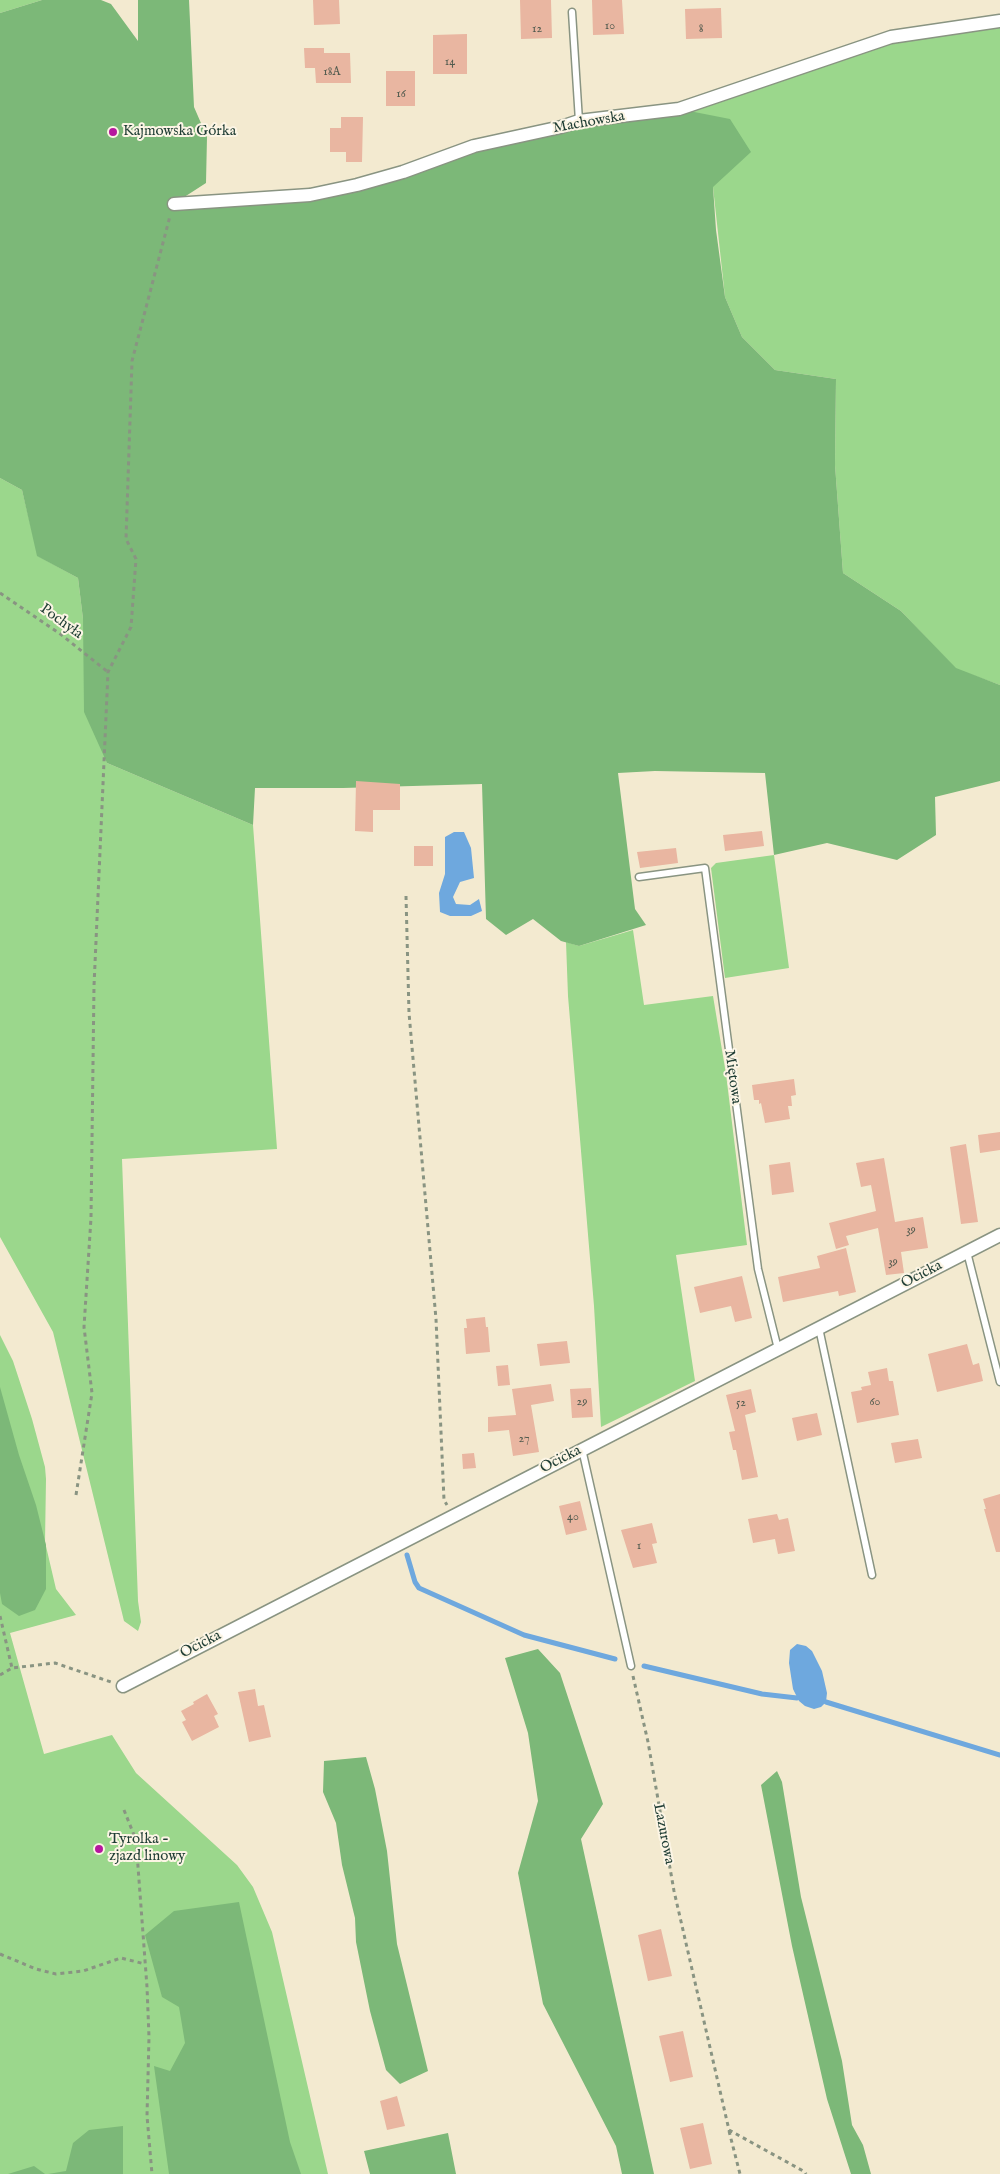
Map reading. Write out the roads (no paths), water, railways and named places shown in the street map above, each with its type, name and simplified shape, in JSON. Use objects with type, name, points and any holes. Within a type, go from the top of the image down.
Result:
[{"type":"street","name":"Machowska","points":[[174,204],[310,195],[357,185],[403,172],[474,146],[561,127],[579,121],[679,109],[891,37],[1000,21]]},
{"type":"street","name":"Ocicka","points":[[123,1686],[1000,1235]]},
{"type":"lane","points":[[572,12],[579,121]]},
{"type":"lane","name":"Miętowa","points":[[640,877],[705,868],[758,1269],[778,1349]]},
{"type":"lane","points":[[967,1252],[1000,1382]]},
{"type":"lane","points":[[819,1328],[872,1575]]},
{"type":"lane","points":[[582,1449],[631,1666]]},
{"type":"water","points":[[454,832],[464,832],[471,848],[474,878],[460,882],[453,897],[456,904],[470,905],[479,899],[482,911],[471,916],[450,916],[440,912],[439,893],[445,874],[445,837]]},
{"type":"water","points":[[797,1644],[806,1646],[812,1651],[822,1671],[827,1693],[826,1702],[821,1707],[814,1709],[805,1706],[799,1701],[793,1689],[789,1663],[790,1650]]},
{"type":"waterway","points":[[407,1555],[415,1582],[419,1588],[524,1635],[615,1659]]},
{"type":"waterway","points":[[644,1666],[762,1694],[797,1698]]},
{"type":"waterway","points":[[826,1702],[1000,1755]]},
{"type":"place","name":"Kajmowska Górka","points":[[113,132]]},
{"type":"place","name":"Tyrolka - zjazd linowy","points":[[99,1849]]}]
